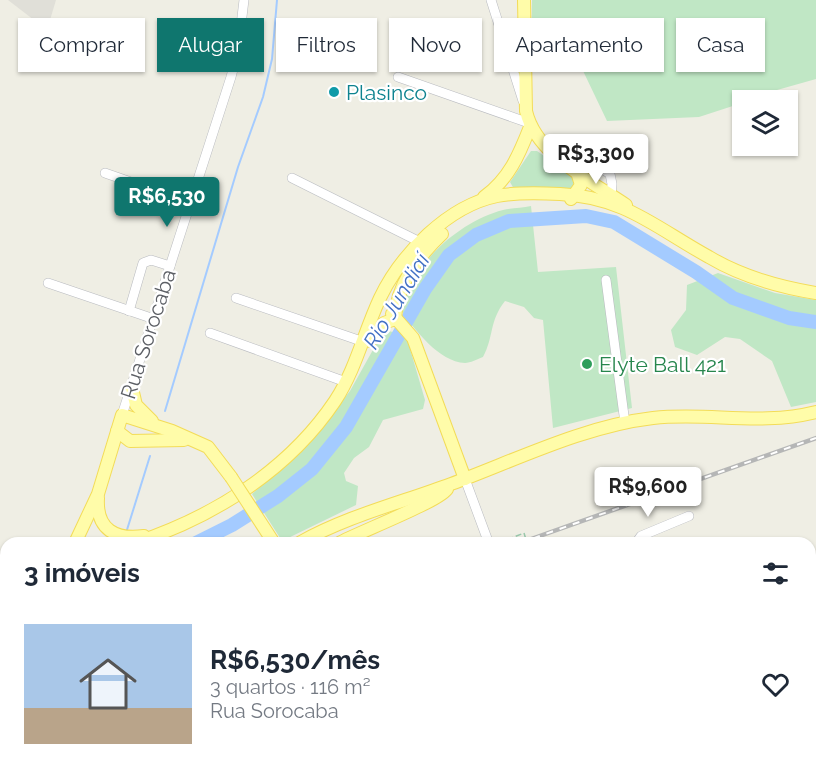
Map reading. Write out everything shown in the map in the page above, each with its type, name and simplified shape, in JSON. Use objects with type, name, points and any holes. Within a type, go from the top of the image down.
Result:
[{"type":"main road","points":[[152,537],[224,504],[250,488],[305,437],[335,402],[358,357],[380,298],[397,270],[420,242],[458,212],[478,202],[504,180],[518,159],[528,120],[524,0]]},
{"type":"main road","points":[[528,120],[554,155],[709,258],[737,271],[773,283],[816,293]]},
{"type":"main road","points":[[401,324],[397,297],[408,275],[432,243],[465,217],[498,204],[568,201],[575,196],[581,184],[576,170]]},
{"type":"main road","points":[[478,202],[515,194],[575,196],[598,200],[640,214]]},
{"type":"main road","points":[[397,270],[389,301],[401,324],[414,338],[465,479]]},
{"type":"main road","points":[[358,357],[384,322],[401,324]]},
{"type":"main road","points":[[132,388],[136,405],[141,412],[150,420],[172,431]]},
{"type":"main road","points":[[312,537],[347,520],[554,445],[625,423],[655,418],[787,419],[816,412]]},
{"type":"main road","points":[[122,415],[198,441],[217,456],[270,537]]},
{"type":"main road","name":"Rua Sorocaba","points":[[78,537],[98,494],[122,415]]},
{"type":"main road","points":[[117,431],[130,441]]},
{"type":"main road","points":[[107,462],[130,441],[157,439],[198,441]]},
{"type":"main road","points":[[352,537],[445,493],[449,484]]},
{"type":"main road","points":[[98,494],[99,516],[114,534],[125,537]]},
{"type":"main road","points":[[136,537],[163,533]]},
{"type":"street","name":"Rua Sorocaba","points":[[122,415],[154,319],[188,202],[231,77],[238,50],[244,0]]},
{"type":"street","points":[[491,0],[528,120]]},
{"type":"street","points":[[398,77],[528,120]]},
{"type":"street","points":[[105,172],[188,202]]},
{"type":"street","points":[[291,178],[420,242]]},
{"type":"street","points":[[129,311],[143,263],[151,260],[170,266]]},
{"type":"street","points":[[606,280],[625,423]]},
{"type":"street","points":[[48,283],[154,319]]},
{"type":"street","points":[[236,298],[364,342]]},
{"type":"street","points":[[210,333],[346,382]]},
{"type":"street","points":[[465,479],[487,537]]},
{"type":"street","points":[[640,537],[689,516]]},
{"type":"shaded area","points":[[8,0],[56,0],[51,18],[31,18]]},
{"type":"green space","points":[[532,0],[816,0],[816,79],[777,90],[732,90],[732,106],[699,117],[607,121],[584,72],[664,72],[664,18],[532,18]]},
{"type":"green space","points":[[531,151],[537,151],[576,178],[573,191],[514,189],[510,182]]},
{"type":"green space","points":[[531,206],[538,272],[616,267],[632,408],[553,428],[543,320],[534,318],[524,307],[505,301],[496,315],[483,357],[465,363],[455,361],[437,351],[420,335],[401,310],[415,277],[439,248],[454,235],[486,216],[503,210]]},
{"type":"green space","points":[[718,273],[775,293],[816,300],[816,402],[791,407],[772,361],[740,339],[725,337],[697,355],[675,347],[671,330],[686,310],[687,285]]},
{"type":"green space","points":[[384,330],[406,335],[425,400],[423,409],[383,420],[369,447],[354,458],[344,473],[346,481],[358,486],[356,505],[290,537],[279,537],[252,494],[299,453],[350,391]]},
{"type":"waterway","points":[[165,411],[238,167],[263,97],[272,59],[277,0]]},
{"type":"waterway","name":"Rio Jundiaí","points":[[208,537],[278,496],[312,469],[346,427],[425,289],[449,255],[476,235],[509,221],[586,216],[614,222],[696,272],[733,298],[789,318],[816,322]]},
{"type":"waterway","points":[[126,533],[150,456]]},
{"type":"railway","points":[[537,537],[816,438]]},
{"type":"place","name":"Plasinco","points":[[334,92]]},
{"type":"place","name":"Elyte Ball 421","points":[[587,364]]}]
